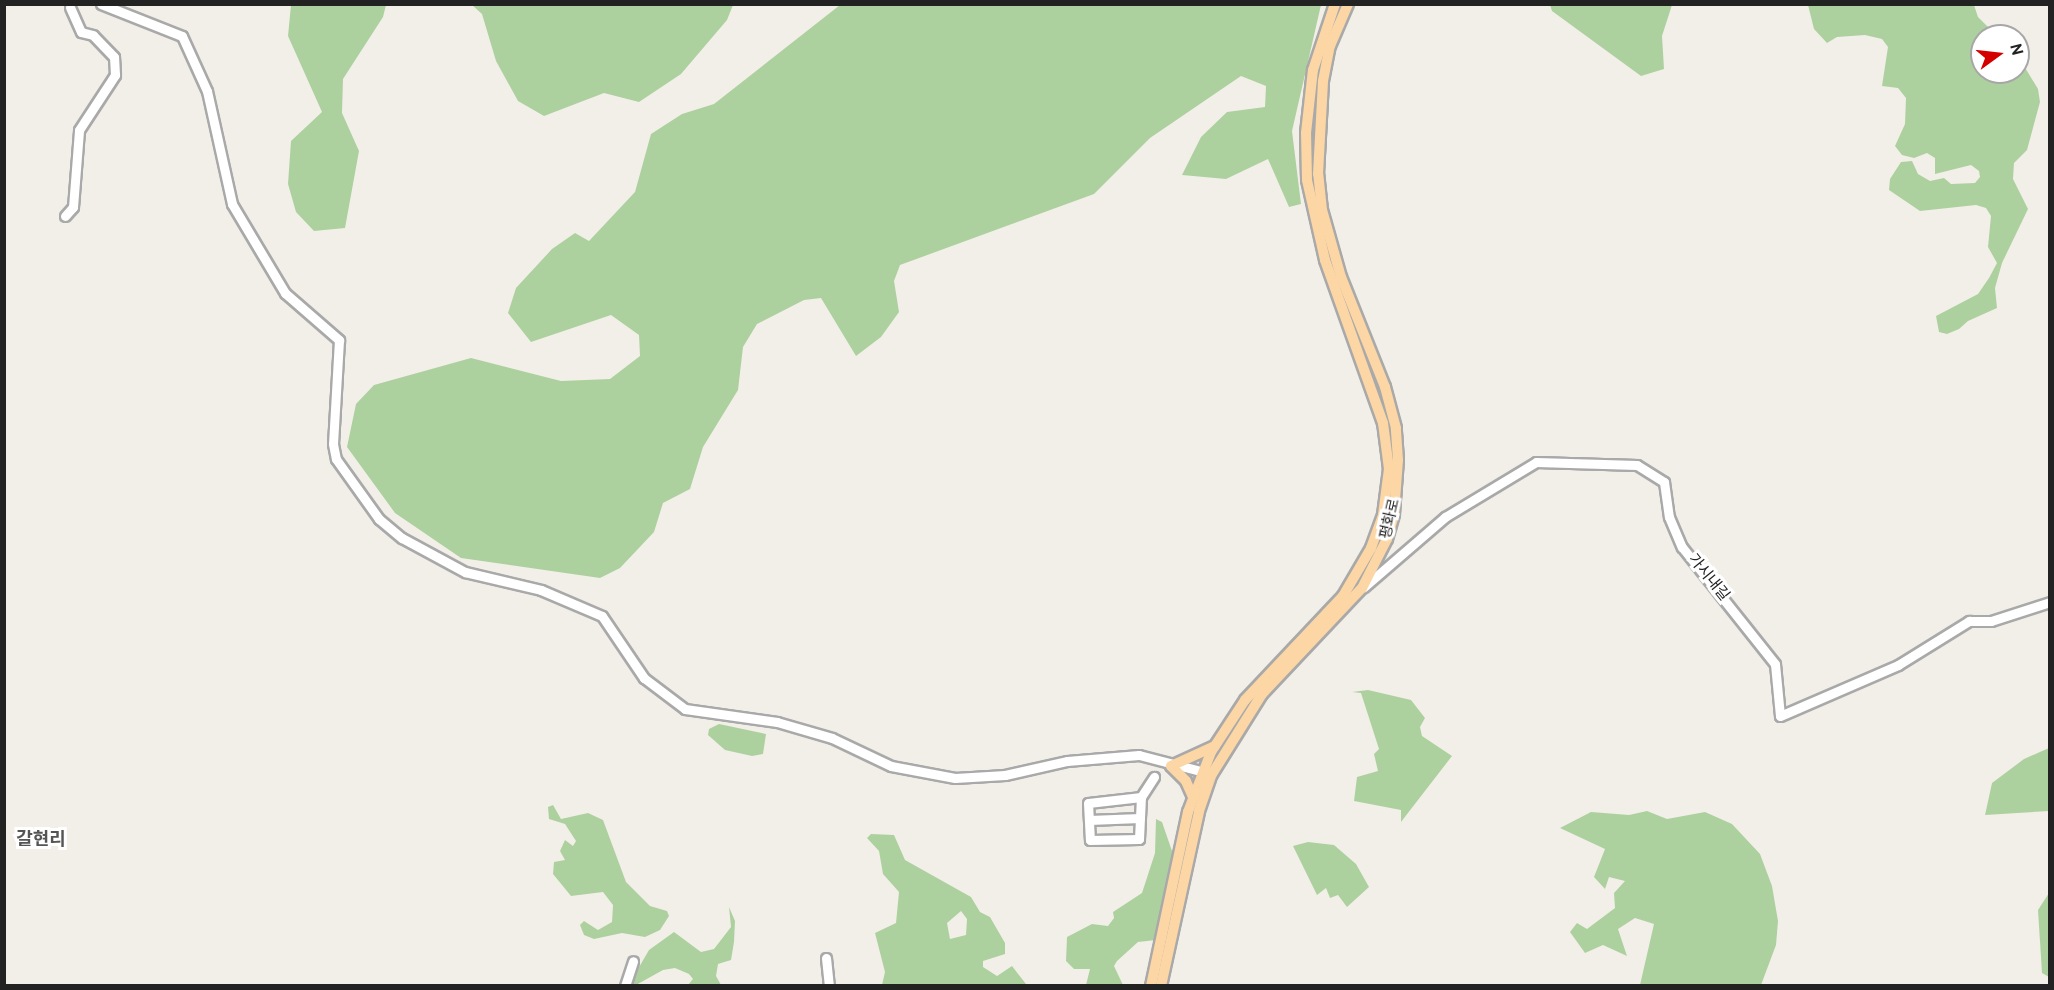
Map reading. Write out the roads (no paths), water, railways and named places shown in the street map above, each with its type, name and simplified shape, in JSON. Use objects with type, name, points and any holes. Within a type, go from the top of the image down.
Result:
[{"type":"main road","name":"평화로","points":[[1161,986],[1215,745],[1245,700],[1343,596],[1371,548],[1385,505],[1389,469],[1383,423],[1325,261],[1307,180],[1306,133],[1313,70],[1335,4]]},
{"type":"main road","name":"평화로","points":[[1151,986],[1193,797],[1262,694],[1362,588],[1388,539],[1398,488],[1396,428],[1385,387],[1341,277],[1322,210],[1318,174],[1323,81],[1330,46],[1348,4]]},
{"type":"main road","points":[[1193,797],[1186,781],[1172,766],[1215,745]]},
{"type":"street","points":[[101,4],[182,36],[207,91],[232,204],[285,293],[339,340],[333,444],[336,459],[379,519],[402,538],[465,572],[491,581],[541,590],[602,616],[644,678],[685,709],[777,722],[832,738],[891,766],[955,778],[1005,775],[1067,761],[1139,755],[1172,766],[1208,772]]},
{"type":"street","points":[[65,216],[73,207],[79,130],[91,105],[115,75],[114,57],[93,35],[81,32],[70,7]]},
{"type":"street","name":"가시내길","points":[[1362,588],[1445,517],[1536,462],[1637,465],[1664,482],[1669,517],[1682,547],[1775,664],[1780,716],[1898,665],[1969,621],[1991,621],[2049,602]]},
{"type":"street","points":[[1141,797],[1088,803],[1089,840],[1139,839],[1141,797],[1154,777]]},
{"type":"street","points":[[1089,820],[1140,818]]},
{"type":"street","points":[[826,958],[829,986]]},
{"type":"street","points":[[625,986],[633,961]]},
{"type":"district","name":"갈현리","points":[[41,841]]}]
